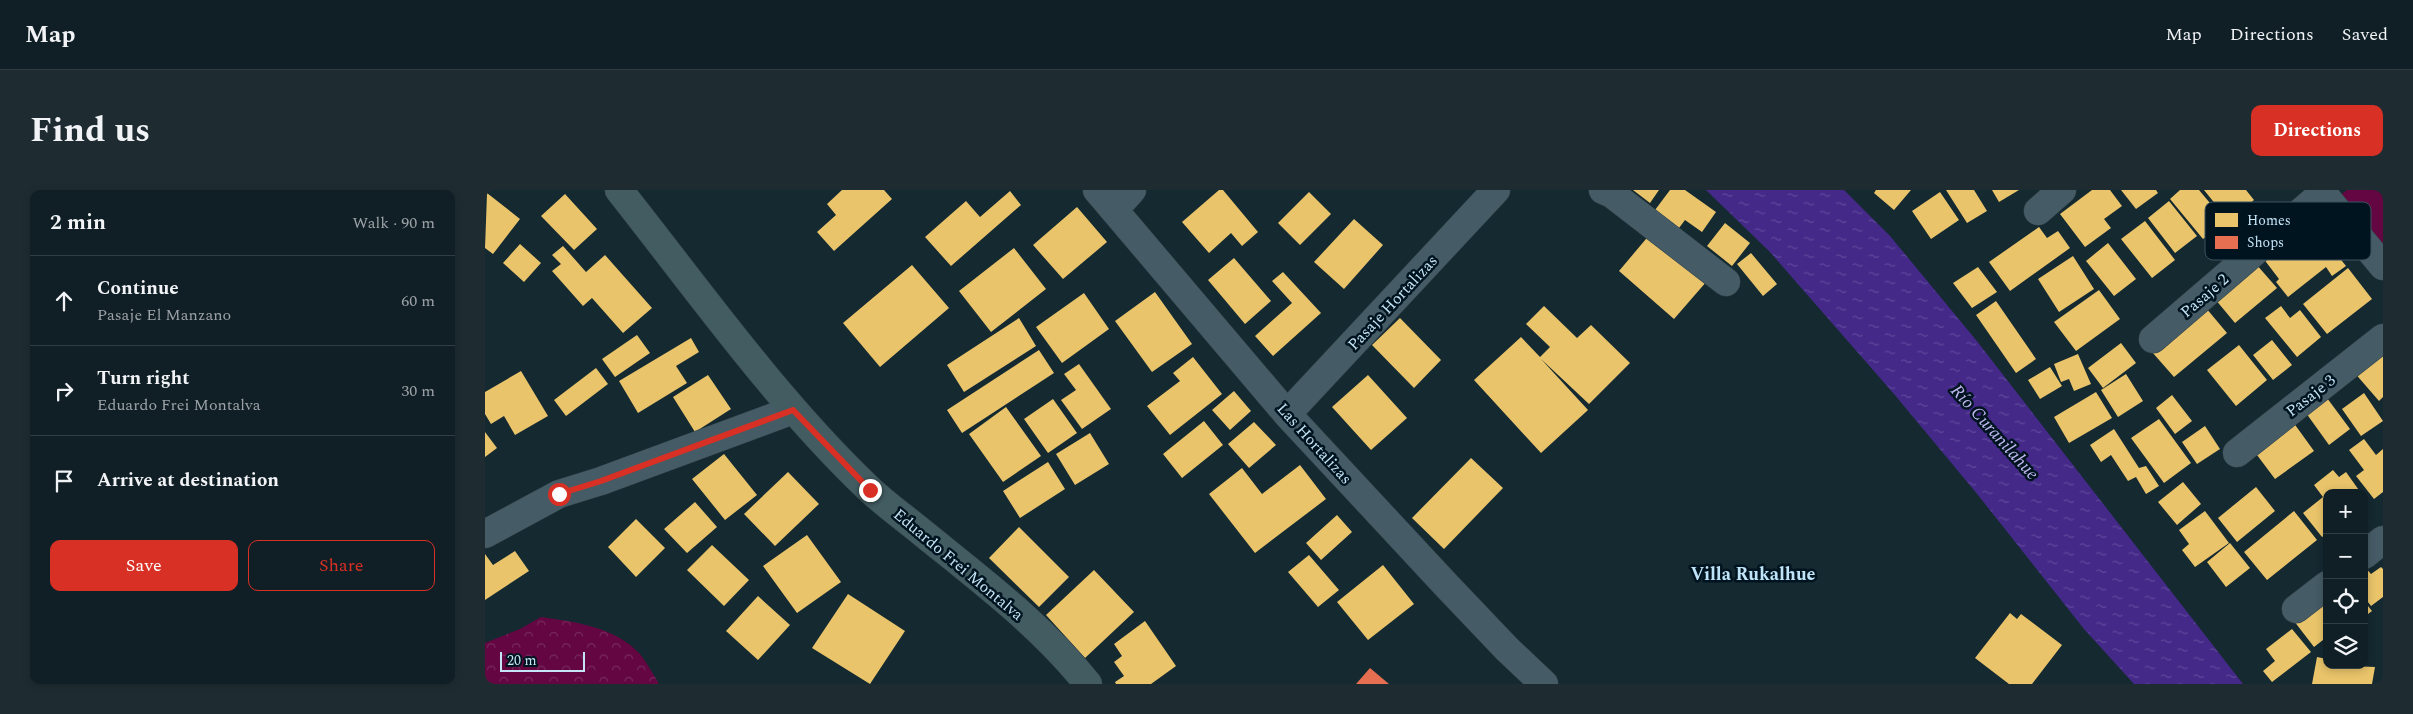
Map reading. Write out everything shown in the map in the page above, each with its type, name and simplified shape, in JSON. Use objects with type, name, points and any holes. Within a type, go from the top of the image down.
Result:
[{"type":"main road","name":"Eduardo Frei Montalva","points":[[619,190],[793,410],[870,490],[1005,599],[1047,638],[1088,684]]},
{"type":"street","name":"Pasaje Hortalizas","points":[[1287,414],[1496,190]]},
{"type":"street","points":[[1603,190],[1612,194],[1726,282]]},
{"type":"street","points":[[2038,211],[2062,190]]},
{"type":"street","points":[[2321,191],[2330,202]]},
{"type":"street","name":"Pasaje 2","points":[[2309,202],[2321,191]]},
{"type":"street","name":"Las Hortalizas","points":[[1115,196],[1287,414],[1453,593],[1544,684]]},
{"type":"street","points":[[2371,251],[2383,266]]},
{"type":"street","name":"Pasaje 2","points":[[2153,339],[2243,260]]},
{"type":"street","name":"Pasaje 3","points":[[2237,453],[2383,338]]},
{"type":"street","points":[[485,534],[559,494],[601,481],[793,410]]},
{"type":"street","points":[[2368,552],[2383,540]]},
{"type":"street","points":[[2296,609],[2323,587]]},
{"type":"green space","points":[[2347,190],[2383,190],[2383,251],[2371,237],[2371,202],[2342,202],[2338,197]]},
{"type":"green space","points":[[541,617],[594,627],[619,638],[640,654],[659,684],[485,684],[485,643],[520,629]]},
{"type":"water","name":"Río Curanilahue","points":[[1706,190],[1844,190],[1890,236],[1976,340],[2243,684],[2134,684],[2084,629],[1978,495],[1894,394],[1769,251]]},
{"type":"building: Homes","points":[[842,190],[884,190],[892,199],[834,251],[817,232],[836,215],[827,204]]},
{"type":"building: Homes","points":[[1219,190],[1223,190],[1258,232],[1242,246],[1231,233],[1209,253],[1182,222]]},
{"type":"building: Homes","points":[[1633,190],[1659,190],[1650,203]]},
{"type":"building: Homes","points":[[1670,190],[1685,190],[1716,212],[1702,232],[1685,220],[1679,228],[1655,210]]},
{"type":"building: Homes","points":[[1876,190],[1911,190],[1894,210],[1874,193]]},
{"type":"building: Homes","points":[[1946,190],[1974,190],[1987,211],[1967,223]]},
{"type":"building: Homes","points":[[1992,190],[2019,190],[1999,202]]},
{"type":"building: Homes","points":[[2092,190],[2110,190],[2122,206],[2104,219],[2111,228],[2085,247],[2060,214]]},
{"type":"building: Homes","points":[[2121,190],[2156,190],[2158,193],[2136,209]]},
{"type":"building: Homes","points":[[2180,190],[2199,190],[2209,202],[2205,202],[2205,237],[2203,239],[2170,199]]},
{"type":"building: Homes","points":[[2204,190],[2246,190],[2254,200],[2252,202],[2214,202]]},
{"type":"building: Homes","points":[[1010,191],[1021,205],[951,266],[925,237],[966,201],[980,217]]},
{"type":"building: Homes","points":[[1309,192],[1331,214],[1300,245],[1278,223]]},
{"type":"building: Homes","points":[[1940,192],[1959,220],[1931,239],[1912,211]]},
{"type":"building: Homes","points":[[487,193],[520,219],[493,254],[485,248]]},
{"type":"building: Homes","points":[[565,194],[597,229],[574,250],[541,216]]},
{"type":"building: Homes","points":[[2169,201],[2197,236],[2175,253],[2148,218]]},
{"type":"building: Homes","points":[[1077,207],[1107,242],[1063,279],[1033,245]]},
{"type":"building: Homes","points":[[1354,219],[1383,245],[1344,289],[1314,262]]},
{"type":"building: Homes","points":[[2145,221],[2175,260],[2152,278],[2121,239]]},
{"type":"building: Homes","points":[[1725,223],[1750,243],[1732,266],[1707,246]]},
{"type":"building: Homes","points":[[2039,227],[2047,238],[2058,231],[2070,248],[2010,291],[1989,262]]},
{"type":"building: Homes","points":[[1651,233],[1707,281],[1674,319],[1619,271]]},
{"type":"building: Homes","points":[[2108,243],[2136,279],[2114,296],[2086,261]]},
{"type":"building: Homes","points":[[520,244],[541,263],[524,282],[503,263]]},
{"type":"building: Homes","points":[[563,246],[586,272],[605,255],[652,308],[623,333],[592,298],[583,306],[552,271],[561,264],[552,255]]},
{"type":"building: Homes","points":[[1014,248],[1046,289],[991,332],[959,291]]},
{"type":"building: Homes","points":[[1751,253],[1777,284],[1763,296],[1737,264]]},
{"type":"building: Homes","points":[[2073,256],[2094,289],[2059,312],[2038,279]]},
{"type":"building: Homes","points":[[1234,258],[1271,301],[1245,324],[1208,280]]},
{"type":"building: Homes","points":[[2265,260],[2341,260],[2346,266],[2332,276],[2326,267],[2288,297],[2276,282],[2279,279]]},
{"type":"building: Homes","points":[[2256,264],[2277,288],[2235,323],[2215,299]]},
{"type":"building: Homes","points":[[912,265],[949,308],[880,367],[843,323]]},
{"type":"building: Homes","points":[[1978,267],[1997,292],[1972,308],[1953,283]]},
{"type":"building: Homes","points":[[2348,268],[2372,299],[2327,334],[2303,304]]},
{"type":"building: Homes","points":[[1283,272],[1321,313],[1273,356],[1255,336],[1292,303],[1272,281]]},
{"type":"building: Homes","points":[[2099,290],[2120,319],[2076,351],[2054,322]]},
{"type":"building: Homes","points":[[1155,292],[1192,344],[1152,372],[1115,321]]},
{"type":"building: Homes","points":[[1084,293],[1109,329],[1062,363],[1036,327]]},
{"type":"building: Homes","points":[[1996,301],[2036,359],[2016,373],[1976,315]]},
{"type":"building: Homes","points":[[1544,306],[1577,338],[1591,325],[1630,363],[1589,404],[1541,359],[1588,410],[1541,453],[1474,380],[1521,337],[1540,357],[1550,347],[1526,324]]},
{"type":"building: Homes","points":[[2281,306],[2290,318],[2300,310],[2321,337],[2297,357],[2265,318]]},
{"type":"building: Homes","points":[[2206,308],[2227,333],[2174,377],[2152,352]]},
{"type":"building: Homes","points":[[1019,318],[1036,346],[964,392],[947,365]]},
{"type":"building: Homes","points":[[1400,318],[1441,360],[1414,388],[1372,345]]},
{"type":"building: Homes","points":[[637,335],[650,353],[615,377],[602,359]]},
{"type":"building: Homes","points":[[691,338],[699,352],[676,366],[687,383],[638,413],[619,381]]},
{"type":"building: Homes","points":[[2272,340],[2292,365],[2273,380],[2253,355]]},
{"type":"building: Homes","points":[[2121,343],[2136,363],[2103,388],[2088,368]]},
{"type":"building: Homes","points":[[2239,345],[2267,380],[2236,406],[2207,370]]},
{"type":"building: Homes","points":[[2383,346],[2383,397],[2379,401],[2353,371]]},
{"type":"building: Homes","points":[[1039,350],[1054,373],[962,433],[947,410]]},
{"type":"building: Homes","points":[[2078,354],[2091,384],[2074,391],[2069,379],[2061,382],[2054,364]]},
{"type":"building: Homes","points":[[1193,357],[1222,394],[1170,435],[1147,406],[1180,381],[1173,373]]},
{"type":"building: Homes","points":[[1079,364],[1111,409],[1082,429],[1061,400],[1076,390],[1064,374]]},
{"type":"building: Homes","points":[[2050,367],[2062,386],[2040,399],[2028,380]]},
{"type":"building: Homes","points":[[596,368],[608,384],[566,416],[554,400]]},
{"type":"building: Homes","points":[[521,371],[548,416],[515,435],[504,416],[491,424],[485,414],[485,392]]},
{"type":"building: Homes","points":[[2126,374],[2143,401],[2118,417],[2101,390]]},
{"type":"building: Homes","points":[[708,375],[731,409],[695,432],[673,397]]},
{"type":"building: Homes","points":[[1368,375],[1407,418],[1371,450],[1332,407]]},
{"type":"building: Homes","points":[[1234,391],[1251,411],[1230,430],[1212,410]]},
{"type":"building: Homes","points":[[2096,392],[2112,418],[2069,443],[2054,417]]},
{"type":"building: Homes","points":[[2364,393],[2383,421],[2361,436],[2342,409]]},
{"type":"building: Homes","points":[[2172,395],[2192,421],[2175,434],[2156,408]]},
{"type":"building: Homes","points":[[2327,398],[2350,429],[2329,445],[2306,413]]},
{"type":"building: Homes","points":[[1053,399],[1077,433],[1048,453],[1024,419]]},
{"type":"building: Homes","points":[[1006,407],[1041,456],[1003,482],[969,434]]},
{"type":"building: Homes","points":[[2159,419],[2191,463],[2164,483],[2131,438]]},
{"type":"building: Homes","points":[[1204,421],[1223,445],[1182,478],[1163,454]]},
{"type":"building: Homes","points":[[1254,422],[1276,445],[1249,468],[1228,444]]},
{"type":"building: Homes","points":[[2293,422],[2314,451],[2275,479],[2254,451]]},
{"type":"building: Homes","points":[[2205,426],[2220,449],[2197,464],[2182,442]]},
{"type":"building: Homes","points":[[2114,429],[2139,468],[2146,466],[2159,486],[2146,494],[2136,477],[2128,481],[2111,455],[2101,462],[2090,445]]},
{"type":"building: Homes","points":[[485,432],[497,448],[485,457]]},
{"type":"building: Homes","points":[[1090,433],[1109,464],[1075,485],[1056,454]]},
{"type":"building: Homes","points":[[2364,439],[2376,455],[2383,449],[2383,492],[2374,499],[2356,476],[2364,470],[2349,450]]},
{"type":"building: Homes","points":[[724,454],[757,495],[725,520],[692,479]]},
{"type":"building: Homes","points":[[1471,458],[1503,488],[1444,549],[1412,518]]},
{"type":"building: Homes","points":[[1048,462],[1065,489],[1020,518],[1003,491]]},
{"type":"building: Homes","points":[[1300,465],[1326,499],[1255,553],[1209,494],[1242,468],[1262,494]]},
{"type":"building: Homes","points":[[2333,470],[2339,477],[2346,472],[2358,489],[2323,489],[2323,497],[2314,485]]},
{"type":"building: Homes","points":[[788,472],[819,504],[775,546],[744,514]]},
{"type":"building: Homes","points":[[2183,482],[2201,504],[2177,525],[2158,502]]},
{"type":"building: Homes","points":[[2256,487],[2275,511],[2237,542],[2218,518]]},
{"type":"building: Homes","points":[[2323,497],[2323,536],[2322,537],[2303,513]]},
{"type":"building: Homes","points":[[695,502],[717,527],[687,553],[664,529]]},
{"type":"building: Homes","points":[[2205,511],[2229,543],[2195,567],[2182,550],[2189,544],[2179,530]]},
{"type":"building: Homes","points":[[2294,511],[2317,540],[2267,580],[2244,552]]},
{"type":"building: Homes","points":[[1337,515],[1352,532],[1321,560],[1306,543]]},
{"type":"building: Homes","points":[[636,519],[665,548],[636,577],[608,547]]},
{"type":"building: Homes","points":[[1019,527],[1069,577],[1039,607],[989,558]]},
{"type":"building: Homes","points":[[807,535],[841,582],[797,613],[763,566]]},
{"type":"building: Homes","points":[[2230,543],[2250,568],[2226,587],[2207,562]]},
{"type":"building: Homes","points":[[712,545],[749,580],[724,606],[687,570]]},
{"type":"building: Homes","points":[[515,551],[529,571],[485,600],[485,554],[493,565]]},
{"type":"building: Homes","points":[[1309,555],[1339,590],[1318,607],[1288,572]]},
{"type":"building: Homes","points":[[1383,565],[1414,604],[1368,640],[1337,602]]},
{"type":"building: Homes","points":[[2381,567],[2383,569],[2383,597],[2371,606],[2368,602],[2368,571],[2371,574]]},
{"type":"building: Homes","points":[[1094,570],[1134,612],[1085,658],[1046,615]]},
{"type":"building: Homes","points":[[2323,592],[2323,640],[2314,647],[2294,621]]},
{"type":"building: Homes","points":[[848,594],[905,631],[870,684],[812,648]]},
{"type":"building: Homes","points":[[758,596],[790,625],[758,660],[726,631]]},
{"type":"building: Homes","points":[[2368,606],[2372,611],[2368,614]]},
{"type":"building: Homes","points":[[2010,613],[2017,619],[2021,614],[2062,645],[2032,684],[2009,684],[1975,658]]},
{"type":"building: Homes","points":[[1145,621],[1176,666],[1151,684],[1116,684],[1115,682],[1124,676],[1114,662],[1122,656],[1114,644]]},
{"type":"building: Homes","points":[[2292,629],[2311,652],[2272,682],[2263,671],[2275,661],[2266,649]]},
{"type":"building: Homes","points":[[2317,657],[2323,658],[2323,669],[2368,669],[2368,667],[2375,667],[2372,684],[2312,684]]},
{"type":"building: Shops","points":[[1370,668],[1389,684],[1356,684]]},
{"type":"district","name":"Villa Rukalhue","points":[[1753,574]]},
{"type":"route","points":[[559,494],[655,462],[793,410],[870,490]]}]
